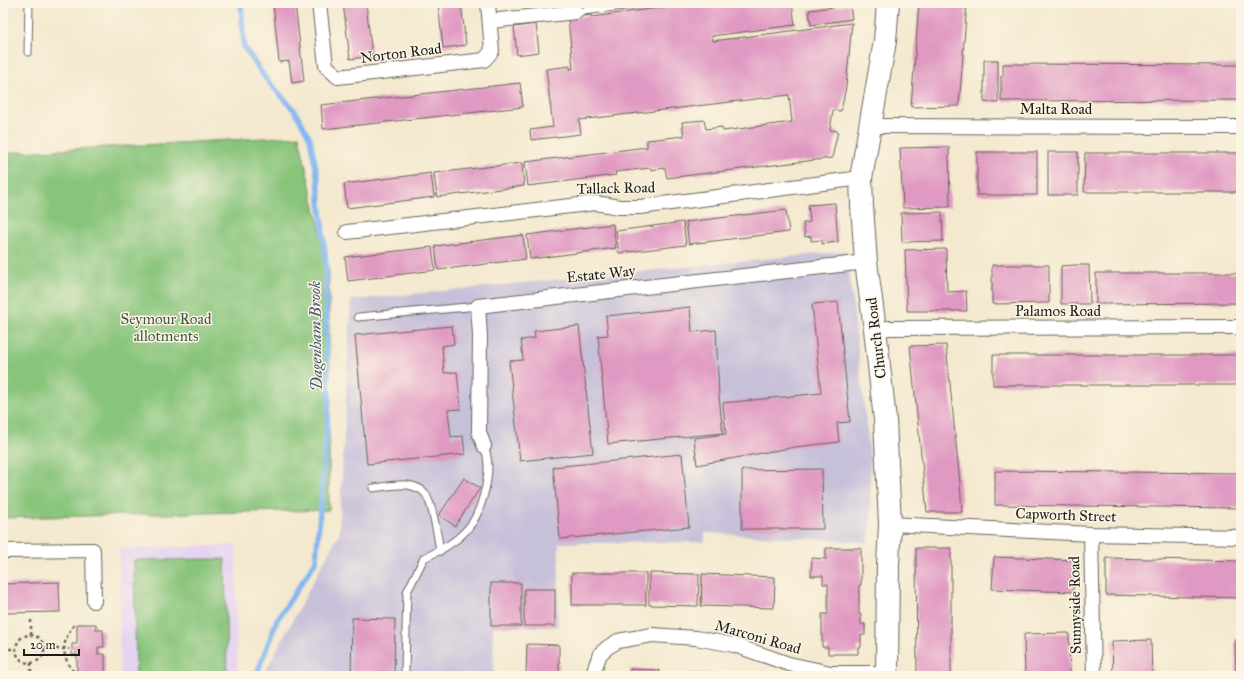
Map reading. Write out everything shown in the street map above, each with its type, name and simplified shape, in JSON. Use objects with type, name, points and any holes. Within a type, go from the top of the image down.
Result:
[{"type":"main road","name":"Church Road","points":[[887,674],[890,524],[885,420],[866,262],[861,178],[885,41],[888,3]]},
{"type":"street","name":"Norton Road","points":[[319,3],[326,66],[338,77],[484,60],[492,51],[490,21]]},
{"type":"street","points":[[488,3],[490,21],[576,12]]},
{"type":"street","name":"Malta Road","points":[[870,126],[1241,127]]},
{"type":"street","name":"Tallack Road","points":[[347,232],[596,203],[619,207],[640,207],[861,178]]},
{"type":"street","name":"Estate Way","points":[[478,306],[866,262]]},
{"type":"street","points":[[478,306],[480,335],[479,432],[484,446]]},
{"type":"street","name":"Palamos Road","points":[[875,330],[898,328],[1241,327]]},
{"type":"street","name":"Capworth Street","points":[[890,524],[1091,534],[1241,537]]},
{"type":"street","name":"Sunnyside Road","points":[[1091,534],[1094,676]]},
{"type":"street","points":[[3,551],[93,550],[94,601]]},
{"type":"street","name":"Marconi Road","points":[[594,676],[600,654],[608,647],[618,641],[652,635],[696,638],[734,645],[787,670],[831,673],[887,674]]},
{"type":"lane","points":[[28,52],[30,3]]},
{"type":"lane","points":[[576,12],[646,3]]},
{"type":"lane","points":[[358,318],[478,306]]},
{"type":"lane","points":[[405,670],[407,592],[424,558],[440,551],[470,527],[481,507],[488,475],[488,458],[484,446]]},
{"type":"lane","points":[[373,488],[407,485],[424,492],[428,499],[440,551]]},
{"type":"path","points":[[799,4],[810,3]]},
{"type":"path","points":[[31,620],[31,635]]},
{"type":"path","points":[[74,626],[65,640],[64,649],[67,661],[74,672]]},
{"type":"path","points":[[31,635],[38,637],[43,643],[44,652],[40,659],[31,663],[23,661],[18,654],[17,646],[21,638],[31,635]]},
{"type":"path","points":[[3,649],[17,649]]},
{"type":"path","points":[[44,649],[69,649]]},
{"type":"path","points":[[31,663],[31,676]]},
{"type":"shaded area","points":[[847,251],[870,458],[871,523],[868,542],[705,533],[705,542],[559,543],[558,627],[493,627],[494,676],[263,676],[339,533],[351,300]]},
{"type":"shaded area","points":[[236,545],[237,676],[120,676],[119,549]]},
{"type":"green space","name":"Seymour Road allotments","points":[[299,136],[329,271],[329,510],[3,518],[3,153]]},
{"type":"green space","points":[[225,559],[227,676],[136,676],[134,560]]},
{"type":"building","points":[[273,3],[295,3],[304,81],[292,83],[289,61],[279,62]]},
{"type":"building","points":[[343,3],[366,3],[372,56],[350,59]]},
{"type":"building","points":[[438,3],[461,3],[466,45],[443,48]]},
{"type":"building","points":[[512,3],[539,3],[539,4],[512,7]]},
{"type":"building","points":[[576,3],[619,3],[577,9]]},
{"type":"building","points":[[688,3],[792,3],[795,25],[712,36],[713,41],[852,23],[846,87],[841,111],[833,110],[830,130],[838,131],[832,158],[667,178],[665,168],[651,170],[651,168],[615,172],[616,175],[528,186],[525,162],[647,147],[647,140],[684,136],[682,122],[704,120],[706,129],[722,127],[723,131],[792,122],[789,95],[579,120],[581,134],[531,140],[530,130],[553,127],[546,69],[570,66],[570,69],[573,69],[568,18],[591,15],[591,17]]},
{"type":"building","points":[[919,3],[967,3],[959,106],[911,107]]},
{"type":"building","points":[[850,5],[852,19],[811,25],[809,10]]},
{"type":"building","points":[[536,24],[539,52],[517,55],[514,27]]},
{"type":"building","points":[[984,60],[998,60],[998,103],[984,102]]},
{"type":"building","points":[[1003,64],[1241,65],[1241,100],[1001,101],[1001,76],[1003,76]]},
{"type":"building","points":[[520,83],[523,107],[323,129],[321,105]]},
{"type":"building","points":[[949,147],[950,207],[903,208],[900,148]]},
{"type":"building","points":[[977,152],[1037,152],[1037,195],[977,195]]},
{"type":"building","points":[[1048,152],[1078,152],[1078,195],[1048,195]]},
{"type":"building","points":[[1085,153],[1241,153],[1241,192],[1084,192]]},
{"type":"building","points":[[522,163],[524,186],[437,197],[434,173]]},
{"type":"building","points":[[431,173],[434,197],[347,208],[344,184]]},
{"type":"building","points":[[835,203],[838,242],[822,244],[822,240],[811,241],[811,236],[805,237],[803,223],[810,222],[808,205]]},
{"type":"building","points":[[786,210],[789,232],[689,244],[686,222]]},
{"type":"building","points":[[942,212],[943,241],[902,242],[901,213]]},
{"type":"building","points":[[683,222],[686,245],[619,253],[616,231]]},
{"type":"building","points":[[613,224],[616,248],[530,259],[527,235]]},
{"type":"building","points":[[523,235],[526,259],[438,270],[435,246]]},
{"type":"building","points":[[432,247],[435,270],[348,281],[345,257]]},
{"type":"building","points":[[946,249],[947,292],[966,291],[967,311],[907,311],[905,250]]},
{"type":"building","points":[[992,265],[1049,265],[1049,303],[992,304]]},
{"type":"building","points":[[1089,265],[1090,304],[1061,304],[1061,266]]},
{"type":"building","points":[[1096,273],[1241,273],[1241,303],[1096,304]]},
{"type":"building","points":[[838,302],[850,422],[837,423],[839,442],[795,447],[697,465],[694,438],[726,434],[723,403],[821,393],[812,304]]},
{"type":"building","points":[[690,307],[692,332],[716,330],[719,396],[723,433],[608,444],[598,336],[608,335],[606,316]]},
{"type":"building","points":[[452,326],[454,344],[442,346],[444,373],[457,372],[461,409],[448,410],[451,437],[463,436],[465,454],[367,464],[355,335]]},
{"type":"building","points":[[579,326],[593,453],[520,461],[509,361],[523,360],[521,340],[535,338],[534,331]]},
{"type":"building","points":[[946,345],[962,512],[927,512],[910,346]]},
{"type":"building","points":[[993,355],[1241,355],[1241,385],[993,385]]},
{"type":"building","points":[[682,454],[689,527],[560,539],[553,467]]},
{"type":"building","points":[[822,469],[823,529],[742,529],[742,470]]},
{"type":"building","points":[[995,471],[1241,473],[1241,508],[995,505]]},
{"type":"building","points":[[464,478],[480,488],[455,526],[439,515]]},
{"type":"building","points":[[826,548],[861,548],[859,614],[861,614],[861,624],[865,624],[865,635],[861,635],[861,647],[858,647],[858,654],[828,654],[828,647],[822,647],[822,614],[828,614],[828,584],[823,584],[823,576],[811,576],[812,558],[826,559]]},
{"type":"building","points":[[916,548],[951,548],[951,676],[917,676]]},
{"type":"building","points":[[994,557],[1074,560],[1073,592],[992,589]]},
{"type":"building","points":[[1106,558],[1241,561],[1241,598],[1106,595]]},
{"type":"building","points":[[572,573],[646,573],[646,605],[572,605]]},
{"type":"building","points":[[649,573],[699,574],[698,606],[649,605]]},
{"type":"building","points":[[702,574],[775,577],[774,608],[701,606]]},
{"type":"building","points":[[59,582],[60,612],[4,613],[4,584]]},
{"type":"building","points":[[491,583],[521,583],[521,626],[491,626]]},
{"type":"building","points":[[524,589],[555,589],[555,626],[524,626]]},
{"type":"building","points":[[352,618],[395,619],[394,676],[351,676]]},
{"type":"building","points":[[77,624],[96,624],[96,630],[103,630],[104,647],[98,647],[98,654],[105,654],[105,674],[99,674],[99,676],[77,676],[77,655],[72,655],[72,644],[77,644]]},
{"type":"building","points":[[1069,633],[1070,676],[1025,676],[1024,634]]},
{"type":"building","points":[[1151,640],[1152,676],[1113,676],[1112,641]]},
{"type":"building","points":[[1235,640],[1241,640],[1241,676],[1236,676]]},
{"type":"building","points":[[527,644],[559,645],[559,676],[526,676]]},
{"type":"building","points":[[630,669],[659,670],[659,676],[630,676]]},
{"type":"building","points":[[690,673],[716,674],[716,676],[690,676]]},
{"type":"waterway","name":"Dagenham Brook","points":[[241,3],[244,47],[266,79],[295,111],[310,138],[318,179],[326,266],[326,323],[329,400],[316,561],[277,620],[256,676]]}]
